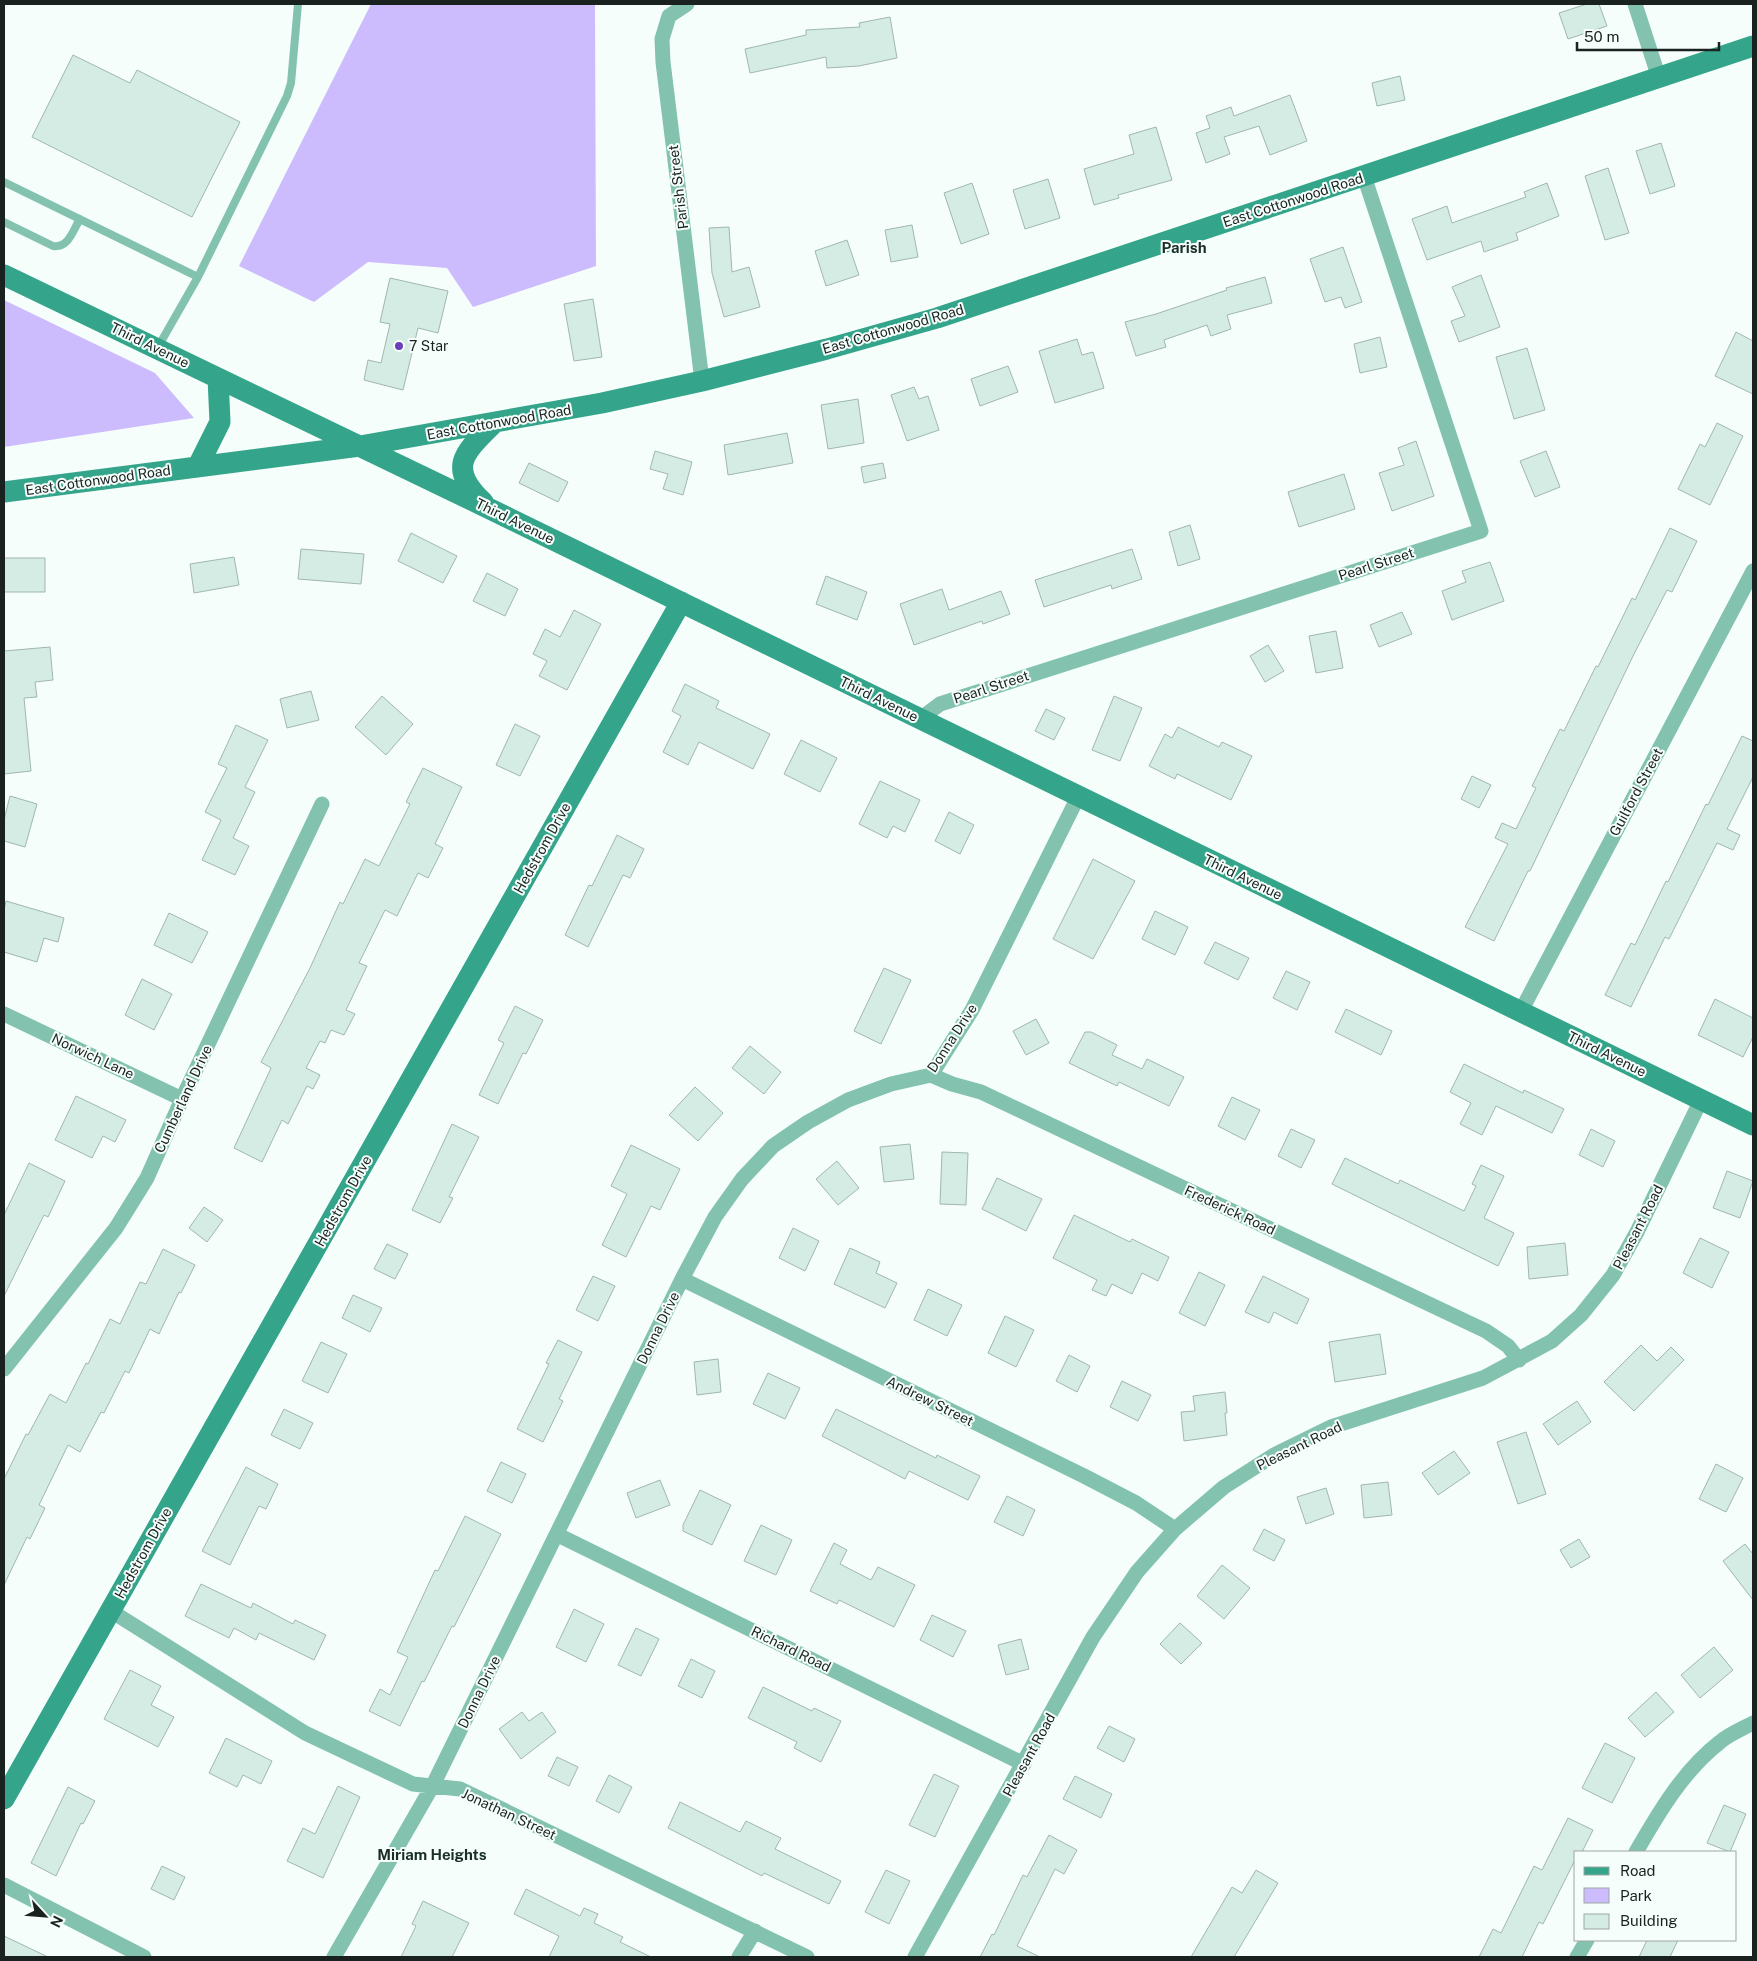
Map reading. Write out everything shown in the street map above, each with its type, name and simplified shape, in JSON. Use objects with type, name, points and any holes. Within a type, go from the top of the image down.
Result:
[{"type":"street","name":"Parish Street","points":[[687,4],[669,16],[662,39],[664,72],[702,381]]},
{"type":"street","points":[[1635,4],[1659,78]]},
{"type":"street","name":"East Cottonwood Road","points":[[4,492],[360,446],[494,423],[602,403],[702,381],[827,350],[937,318],[1753,46]]},
{"type":"street","name":"Pearl Street","points":[[920,719],[940,704],[1481,531],[1364,176]]},
{"type":"street","name":"Third Avenue","points":[[4,275],[490,509],[1753,1125]]},
{"type":"street","points":[[198,466],[220,422],[218,378]]},
{"type":"street","points":[[490,509],[464,480],[462,468],[465,457],[472,445],[494,423]]},
{"type":"street","name":"Guilford Street","points":[[1520,1013],[1753,572]]},
{"type":"street","name":"Hedstrom Drive","points":[[4,1799],[681,602]]},
{"type":"street","name":"Donna Drive","points":[[334,1957],[433,1785],[558,1535],[682,1280],[715,1217],[742,1179],[773,1146],[808,1122],[848,1100],[891,1084],[931,1075],[972,1010],[1078,797]]},
{"type":"street","name":"Cumberland Drive","points":[[4,1369],[116,1228],[147,1178],[182,1099],[322,804]]},
{"type":"street","name":"Norwich Lane","points":[[4,1014],[182,1099]]},
{"type":"street","name":"Frederick Road","points":[[931,1075],[952,1084],[981,1092],[1486,1331],[1508,1346],[1519,1360]]},
{"type":"street","name":"Pleasant Road","points":[[915,1957],[1094,1638],[1137,1572],[1175,1529],[1224,1487],[1274,1455],[1331,1427],[1483,1378],[1552,1341],[1581,1314],[1613,1275],[1637,1232],[1701,1100]]},
{"type":"street","name":"Andrew Street","points":[[682,1280],[1084,1476],[1136,1503],[1175,1529]]},
{"type":"street","name":"Richard Road","points":[[558,1535],[1024,1764]]},
{"type":"street","name":"Jonathan Street","points":[[111,1611],[305,1733],[413,1784],[460,1789],[807,1957]]},
{"type":"street","points":[[1637,1851],[1656,1817],[1684,1776],[1720,1741],[1753,1722]]},
{"type":"street","points":[[4,1885],[144,1957]]},
{"type":"street","points":[[739,1957],[755,1931]]},
{"type":"street","points":[[1577,1957],[1586,1941]]},
{"type":"lane","points":[[158,349],[198,277],[287,96],[291,83],[298,4]]},
{"type":"lane","points":[[4,182],[198,277]]},
{"type":"lane","points":[[4,222],[53,246],[59,247],[69,238],[80,219]]},
{"type":"green space","points":[[371,4],[595,4],[596,266],[473,307],[447,268],[368,262],[314,302],[239,266]]},
{"type":"green space","points":[[4,300],[155,373],[194,418],[4,447]]},
{"type":"building","points":[[1587,4],[1599,4],[1607,26],[1568,39],[1559,13]]},
{"type":"building","points":[[890,17],[897,58],[859,66],[827,68],[826,57],[750,73],[745,49],[806,35],[806,30],[860,27],[859,23]]},
{"type":"building","points":[[73,55],[130,83],[137,70],[240,122],[192,217],[32,137]]},
{"type":"building","points":[[1400,76],[1405,100],[1377,106],[1372,83]]},
{"type":"building","points":[[1290,95],[1307,141],[1270,155],[1259,126],[1224,137],[1230,154],[1206,163],[1196,133],[1210,128],[1206,116],[1231,107],[1234,116]]},
{"type":"building","points":[[1156,127],[1172,180],[1118,195],[1119,198],[1094,205],[1084,169],[1134,154],[1129,135]]},
{"type":"building","points":[[1661,143],[1675,186],[1650,194],[1636,151]]},
{"type":"building","points":[[1608,168],[1629,233],[1605,240],[1585,176]]},
{"type":"building","points":[[1048,179],[1060,218],[1025,229],[1013,190]]},
{"type":"building","points":[[972,183],[989,234],[961,244],[944,193]]},
{"type":"building","points":[[1547,183],[1559,216],[1516,233],[1518,240],[1484,252],[1481,241],[1427,260],[1412,219],[1447,206],[1452,223],[1526,197],[1524,192]]},
{"type":"building","points":[[912,225],[918,257],[891,262],[885,230]]},
{"type":"building","points":[[729,227],[732,272],[749,267],[760,307],[724,317],[712,273],[709,228]]},
{"type":"building","points":[[847,240],[859,275],[826,286],[815,251]]},
{"type":"building","points":[[1343,247],[1362,302],[1345,308],[1341,297],[1325,302],[1310,259]]},
{"type":"building","points":[[1481,275],[1500,327],[1459,342],[1451,321],[1465,316],[1452,287]]},
{"type":"building","points":[[1265,277],[1272,303],[1227,315],[1231,329],[1211,336],[1207,325],[1164,340],[1166,347],[1136,356],[1125,322],[1156,314],[1227,290],[1226,288]]},
{"type":"building","name":"7 Star","points":[[390,278],[448,291],[438,333],[418,328],[403,390],[364,380],[368,360],[381,363],[390,324],[380,322]]},
{"type":"building","points":[[593,299],[602,357],[574,361],[564,304]]},
{"type":"building","points":[[1736,332],[1753,341],[1753,394],[1715,376]]},
{"type":"building","points":[[1380,337],[1387,367],[1360,373],[1354,344]]},
{"type":"building","points":[[1077,339],[1082,355],[1093,352],[1104,388],[1055,403],[1039,351]]},
{"type":"building","points":[[1527,348],[1545,410],[1514,419],[1496,357]]},
{"type":"building","points":[[1008,366],[1018,392],[980,406],[971,379]]},
{"type":"building","points":[[914,387],[919,399],[928,396],[939,430],[907,441],[891,395]]},
{"type":"building","points":[[858,399],[864,443],[828,449],[821,405]]},
{"type":"building","points":[[1717,423],[1743,436],[1710,505],[1678,489],[1700,444],[1705,447]]},
{"type":"building","points":[[787,433],[793,463],[728,475],[724,445]]},
{"type":"building","points":[[1416,441],[1434,496],[1392,511],[1379,473],[1404,465],[1398,448]]},
{"type":"building","points":[[655,451],[692,462],[683,495],[663,489],[668,474],[650,469]]},
{"type":"building","points":[[1546,451],[1560,487],[1535,497],[1520,461]]},
{"type":"building","points":[[529,463],[568,482],[558,502],[519,483]]},
{"type":"building","points":[[883,463],[886,478],[864,483],[861,467]]},
{"type":"building","points":[[1344,474],[1355,509],[1299,527],[1288,492]]},
{"type":"building","points":[[1190,525],[1200,559],[1178,566],[1169,532]]},
{"type":"building","points":[[1670,528],[1697,541],[1672,592],[1667,590],[1633,656],[1530,871],[1528,871],[1494,941],[1465,927],[1508,844],[1495,838],[1502,823],[1516,829],[1536,788],[1532,786],[1560,729],[1564,731],[1632,598],[1635,600]]},
{"type":"building","points":[[411,533],[457,556],[443,583],[398,561]]},
{"type":"building","points":[[301,549],[364,554],[361,584],[298,579]]},
{"type":"building","points":[[1132,549],[1142,579],[1112,589],[1111,585],[1044,607],[1035,580]]},
{"type":"building","points":[[234,557],[239,585],[194,593],[190,564]]},
{"type":"building","points":[[4,558],[45,558],[45,592],[4,592]]},
{"type":"building","points":[[1490,562],[1504,601],[1452,620],[1442,591],[1466,582],[1462,571]]},
{"type":"building","points":[[487,573],[518,589],[505,616],[473,601]]},
{"type":"building","points":[[826,576],[867,592],[857,620],[816,604]]},
{"type":"building","points":[[942,589],[949,610],[1001,591],[1010,614],[983,624],[982,621],[914,645],[900,604]]},
{"type":"building","points":[[574,610],[601,624],[567,690],[539,676],[547,661],[533,654],[545,629],[560,637]]},
{"type":"building","points":[[1402,612],[1412,634],[1379,647],[1370,625]]},
{"type":"building","points":[[1336,631],[1343,668],[1316,673],[1309,636]]},
{"type":"building","points":[[1268,645],[1284,671],[1265,682],[1250,656]]},
{"type":"building","points":[[50,647],[53,680],[35,682],[37,697],[24,698],[31,771],[4,774],[4,651]]},
{"type":"building","points":[[685,684],[719,701],[716,708],[770,734],[753,769],[699,742],[688,765],[663,752],[681,716],[672,711]]},
{"type":"building","points":[[311,691],[319,720],[287,728],[280,699]]},
{"type":"building","points":[[382,696],[413,724],[386,755],[355,727]]},
{"type":"building","points":[[1114,696],[1142,708],[1120,761],[1092,750]]},
{"type":"building","points":[[1046,709],[1065,718],[1054,740],[1035,731]]},
{"type":"building","points":[[515,724],[540,736],[520,776],[496,765]]},
{"type":"building","points":[[236,725],[268,740],[245,787],[255,792],[233,838],[249,846],[235,875],[202,860],[221,820],[205,812],[227,768],[218,764]]},
{"type":"building","points":[[1178,727],[1219,747],[1222,742],[1252,756],[1231,800],[1177,774],[1175,779],[1149,766],[1165,734],[1172,738]]},
{"type":"building","points":[[1742,736],[1753,741],[1753,777],[1727,829],[1740,835],[1733,850],[1717,843],[1669,939],[1665,937],[1631,1007],[1605,995],[1631,943],[1635,945],[1666,881],[1668,882]]},
{"type":"building","points":[[801,740],[837,758],[820,792],[784,774]]},
{"type":"building","points":[[423,768],[462,787],[435,844],[443,848],[428,878],[418,873],[397,916],[385,910],[359,963],[367,966],[346,1010],[355,1014],[344,1035],[331,1030],[325,1043],[320,1041],[306,1068],[320,1075],[313,1089],[307,1086],[288,1124],[282,1120],[262,1162],[234,1148],[271,1068],[261,1062],[310,968],[340,902],[343,904],[365,859],[379,866],[410,804],[406,802]]},
{"type":"building","points":[[1472,776],[1491,785],[1479,808],[1461,799]]},
{"type":"building","points":[[880,781],[920,800],[905,832],[893,826],[887,838],[859,824]]},
{"type":"building","points":[[10,796],[37,804],[25,847],[4,841],[4,820]]},
{"type":"building","points":[[949,812],[974,825],[960,854],[935,841]]},
{"type":"building","points":[[617,835],[644,849],[630,878],[623,875],[588,947],[565,935],[589,885],[592,886]]},
{"type":"building","points":[[1093,859],[1135,881],[1093,959],[1053,939]]},
{"type":"building","points":[[6,901],[64,918],[58,942],[44,938],[37,962],[4,952],[4,910]]},
{"type":"building","points":[[1155,911],[1188,927],[1175,955],[1142,939]]},
{"type":"building","points":[[169,913],[208,932],[192,963],[154,945]]},
{"type":"building","points":[[1215,942],[1249,958],[1238,980],[1204,963]]},
{"type":"building","points":[[884,968],[911,980],[881,1044],[854,1031]]},
{"type":"building","points":[[1286,971],[1310,982],[1297,1010],[1273,998]]},
{"type":"building","points":[[142,979],[172,994],[154,1030],[125,1015]]},
{"type":"building","points":[[1715,999],[1753,1018],[1753,1037],[1743,1057],[1698,1035]]},
{"type":"building","points":[[515,1006],[543,1020],[526,1054],[523,1053],[498,1104],[479,1095],[504,1043],[498,1040]]},
{"type":"building","points":[[1346,1009],[1392,1031],[1381,1055],[1335,1032]]},
{"type":"building","points":[[1036,1019],[1049,1043],[1026,1055],[1013,1031]]},
{"type":"building","points":[[1085,1032],[1091,1032],[1117,1045],[1112,1055],[1142,1069],[1147,1059],[1184,1077],[1169,1106],[1119,1082],[1117,1086],[1069,1063]]},
{"type":"building","points":[[750,1046],[781,1072],[764,1094],[732,1068]]},
{"type":"building","points":[[1464,1064],[1523,1093],[1524,1090],[1564,1109],[1552,1133],[1496,1106],[1482,1135],[1460,1124],[1471,1103],[1450,1092]]},
{"type":"building","points":[[695,1087],[723,1113],[698,1141],[669,1115]]},
{"type":"building","points":[[76,1096],[126,1120],[115,1142],[103,1136],[92,1158],[55,1140]]},
{"type":"building","points":[[1232,1097],[1260,1110],[1245,1140],[1218,1126]]},
{"type":"building","points":[[452,1124],[479,1137],[449,1197],[453,1198],[440,1223],[412,1210]]},
{"type":"building","points":[[1291,1129],[1315,1140],[1301,1168],[1278,1156]]},
{"type":"building","points":[[1591,1129],[1615,1141],[1603,1167],[1579,1155]]},
{"type":"building","points":[[910,1144],[914,1179],[884,1182],[880,1147]]},
{"type":"building","points":[[631,1145],[680,1169],[660,1210],[651,1206],[626,1257],[602,1245],[627,1194],[611,1186]]},
{"type":"building","points":[[942,1152],[968,1153],[966,1205],[940,1204]]},
{"type":"building","points":[[1345,1158],[1398,1184],[1400,1180],[1464,1211],[1476,1186],[1472,1184],[1481,1165],[1504,1176],[1484,1218],[1514,1233],[1498,1266],[1332,1184]]},
{"type":"building","points":[[837,1161],[859,1188],[838,1205],[816,1179]]},
{"type":"building","points":[[29,1163],[65,1181],[48,1217],[44,1215],[4,1296],[4,1215]]},
{"type":"building","points":[[1727,1171],[1753,1181],[1740,1218],[1713,1208]]},
{"type":"building","points":[[997,1178],[1042,1199],[1026,1231],[982,1209]]},
{"type":"building","points":[[204,1207],[223,1220],[207,1242],[189,1228]]},
{"type":"building","points":[[1074,1215],[1130,1242],[1132,1239],[1169,1257],[1158,1281],[1142,1273],[1132,1294],[1112,1284],[1106,1296],[1092,1290],[1097,1280],[1053,1258]]},
{"type":"building","points":[[793,1228],[819,1241],[805,1271],[779,1258]]},
{"type":"building","points":[[1700,1238],[1729,1252],[1712,1288],[1683,1273]]},
{"type":"building","points":[[1565,1243],[1568,1275],[1529,1279],[1527,1247]]},
{"type":"building","points":[[387,1244],[408,1254],[395,1279],[374,1269]]},
{"type":"building","points":[[850,1248],[880,1262],[876,1273],[897,1283],[885,1308],[834,1284]]},
{"type":"building","points":[[163,1249],[195,1265],[181,1293],[179,1292],[159,1334],[150,1329],[129,1373],[125,1371],[104,1413],[101,1412],[80,1452],[68,1445],[39,1505],[45,1508],[30,1539],[27,1537],[4,1585],[4,1479],[26,1434],[28,1435],[50,1394],[66,1403],[110,1319],[120,1324],[140,1282],[146,1284]]},
{"type":"building","points":[[1199,1272],[1225,1285],[1205,1326],[1179,1313]]},
{"type":"building","points":[[593,1276],[615,1286],[598,1321],[576,1310]]},
{"type":"building","points":[[1263,1276],[1309,1299],[1297,1324],[1274,1312],[1269,1323],[1245,1312]]},
{"type":"building","points":[[928,1289],[962,1305],[947,1336],[914,1320]]},
{"type":"building","points":[[353,1295],[382,1308],[370,1332],[342,1318]]},
{"type":"building","points":[[1005,1316],[1034,1330],[1016,1367],[988,1353]]},
{"type":"building","points":[[1380,1334],[1386,1374],[1335,1382],[1329,1342]]},
{"type":"building","points":[[558,1340],[582,1352],[559,1399],[563,1401],[543,1442],[517,1429],[549,1364],[546,1363]]},
{"type":"building","points":[[321,1342],[347,1354],[328,1393],[302,1381]]},
{"type":"building","points":[[1641,1345],[1657,1361],[1671,1347],[1684,1360],[1634,1411],[1604,1382]]},
{"type":"building","points":[[1069,1355],[1090,1366],[1077,1392],[1056,1381]]},
{"type":"building","points":[[718,1359],[721,1392],[697,1395],[694,1362]]},
{"type":"building","points":[[768,1373],[800,1388],[785,1419],[753,1404]]},
{"type":"building","points":[[1122,1381],[1151,1395],[1138,1421],[1110,1407]]},
{"type":"building","points":[[1225,1392],[1227,1435],[1184,1441],[1181,1412],[1195,1411],[1193,1396]]},
{"type":"building","points":[[1577,1401],[1591,1422],[1558,1445],[1543,1424]]},
{"type":"building","points":[[284,1409],[313,1423],[300,1449],[271,1435]]},
{"type":"building","points":[[836,1409],[936,1458],[937,1455],[980,1476],[968,1500],[909,1471],[905,1479],[822,1436]]},
{"type":"building","points":[[1526,1432],[1546,1494],[1518,1504],[1497,1442]]},
{"type":"building","points":[[1454,1451],[1470,1473],[1438,1495],[1422,1473]]},
{"type":"building","points":[[501,1462],[526,1474],[512,1503],[487,1491]]},
{"type":"building","points":[[1716,1464],[1743,1478],[1726,1512],[1699,1499]]},
{"type":"building","points":[[246,1467],[278,1484],[266,1509],[259,1506],[230,1565],[202,1551]]},
{"type":"building","points":[[660,1480],[670,1505],[636,1518],[627,1493]]},
{"type":"building","points":[[1388,1482],[1392,1515],[1364,1518],[1361,1485]]},
{"type":"building","points":[[1326,1488],[1334,1514],[1306,1524],[1297,1497]]},
{"type":"building","points":[[700,1490],[731,1505],[712,1545],[683,1531],[683,1525]]},
{"type":"building","points":[[1007,1496],[1035,1510],[1023,1536],[994,1522]]},
{"type":"building","points":[[465,1516],[501,1534],[454,1627],[452,1626],[424,1682],[422,1681],[400,1726],[369,1711],[380,1689],[390,1695],[408,1657],[397,1652],[435,1570],[438,1571]]},
{"type":"building","points":[[761,1525],[792,1540],[776,1575],[744,1561]]},
{"type":"building","points":[[1264,1529],[1285,1540],[1274,1561],[1253,1550]]},
{"type":"building","points":[[1579,1539],[1590,1557],[1571,1568],[1560,1550]]},
{"type":"building","points":[[834,1543],[847,1550],[840,1564],[871,1580],[878,1567],[915,1585],[894,1627],[839,1600],[837,1604],[810,1591]]},
{"type":"building","points":[[1745,1544],[1753,1554],[1753,1600],[1723,1561]]},
{"type":"building","points":[[1222,1565],[1250,1588],[1224,1619],[1197,1596]]},
{"type":"building","points":[[201,1584],[251,1608],[253,1603],[293,1624],[295,1620],[326,1635],[314,1660],[259,1633],[256,1640],[234,1628],[229,1638],[185,1616]]},
{"type":"building","points":[[574,1609],[604,1624],[586,1662],[556,1647]]},
{"type":"building","points":[[932,1615],[966,1631],[953,1657],[920,1640]]},
{"type":"building","points":[[1180,1623],[1202,1643],[1181,1664],[1160,1644]]},
{"type":"building","points":[[636,1628],[659,1639],[641,1676],[618,1665]]},
{"type":"building","points":[[1021,1639],[1029,1669],[1006,1675],[998,1645]]},
{"type":"building","points":[[1714,1647],[1733,1670],[1700,1698],[1681,1675]]},
{"type":"building","points":[[691,1659],[715,1671],[702,1698],[678,1686]]},
{"type":"building","points":[[130,1670],[161,1686],[151,1705],[174,1717],[158,1747],[104,1719]]},
{"type":"building","points":[[763,1687],[812,1711],[814,1708],[841,1721],[821,1762],[794,1748],[797,1742],[748,1718]]},
{"type":"building","points":[[1656,1692],[1674,1712],[1645,1737],[1628,1718]]},
{"type":"building","points":[[522,1712],[529,1721],[542,1712],[556,1732],[521,1759],[499,1729]]},
{"type":"building","points":[[1109,1726],[1135,1739],[1124,1762],[1097,1748]]},
{"type":"building","points":[[226,1738],[272,1761],[261,1784],[243,1775],[237,1787],[209,1773]]},
{"type":"building","points":[[1605,1743],[1635,1758],[1612,1803],[1582,1788]]},
{"type":"building","points":[[557,1757],[578,1767],[569,1786],[548,1776]]},
{"type":"building","points":[[934,1774],[959,1786],[935,1837],[909,1825]]},
{"type":"building","points":[[609,1775],[632,1787],[619,1813],[596,1801]]},
{"type":"building","points":[[1075,1776],[1112,1794],[1101,1818],[1063,1799]]},
{"type":"building","points":[[338,1786],[360,1797],[323,1878],[287,1861],[303,1828],[315,1834]]},
{"type":"building","points":[[68,1787],[95,1801],[83,1824],[81,1823],[56,1876],[31,1863]]},
{"type":"building","points":[[680,1802],[740,1832],[746,1821],[781,1838],[775,1849],[841,1881],[829,1904],[764,1873],[762,1876],[668,1828]]},
{"type":"building","points":[[1724,1805],[1746,1814],[1730,1851],[1707,1843]]},
{"type":"building","points":[[1568,1818],[1593,1830],[1582,1851],[1574,1851],[1574,1862],[1543,1924],[1539,1922],[1522,1957],[1479,1957],[1493,1929],[1501,1933],[1534,1866],[1542,1870]]},
{"type":"building","points":[[1049,1835],[1077,1850],[1064,1874],[1055,1869],[1017,1946],[1040,1957],[980,1957],[992,1934],[994,1935],[1023,1875],[1027,1877]]},
{"type":"building","points":[[162,1866],[185,1877],[174,1900],[151,1889]]},
{"type":"building","points":[[886,1870],[910,1881],[889,1924],[865,1912]]},
{"type":"building","points":[[1256,1870],[1278,1883],[1234,1957],[1191,1957],[1232,1887],[1242,1893]]},
{"type":"building","points":[[526,1889],[580,1916],[584,1908],[598,1914],[594,1923],[623,1937],[620,1942],[651,1957],[549,1957],[559,1936],[514,1914]]},
{"type":"building","points":[[423,1901],[469,1923],[452,1957],[401,1957],[416,1926],[412,1924]]},
{"type":"building","points":[[4,1936],[48,1957],[4,1957]]},
{"type":"building","points":[[1647,1941],[1678,1941],[1670,1957],[1639,1957]]},
{"type":"place","name":"7 Star","points":[[399,346]]},
{"type":"district","name":"Parish","points":[[1184,247]]},
{"type":"district","name":"Miriam Heights","points":[[432,1854]]}]
